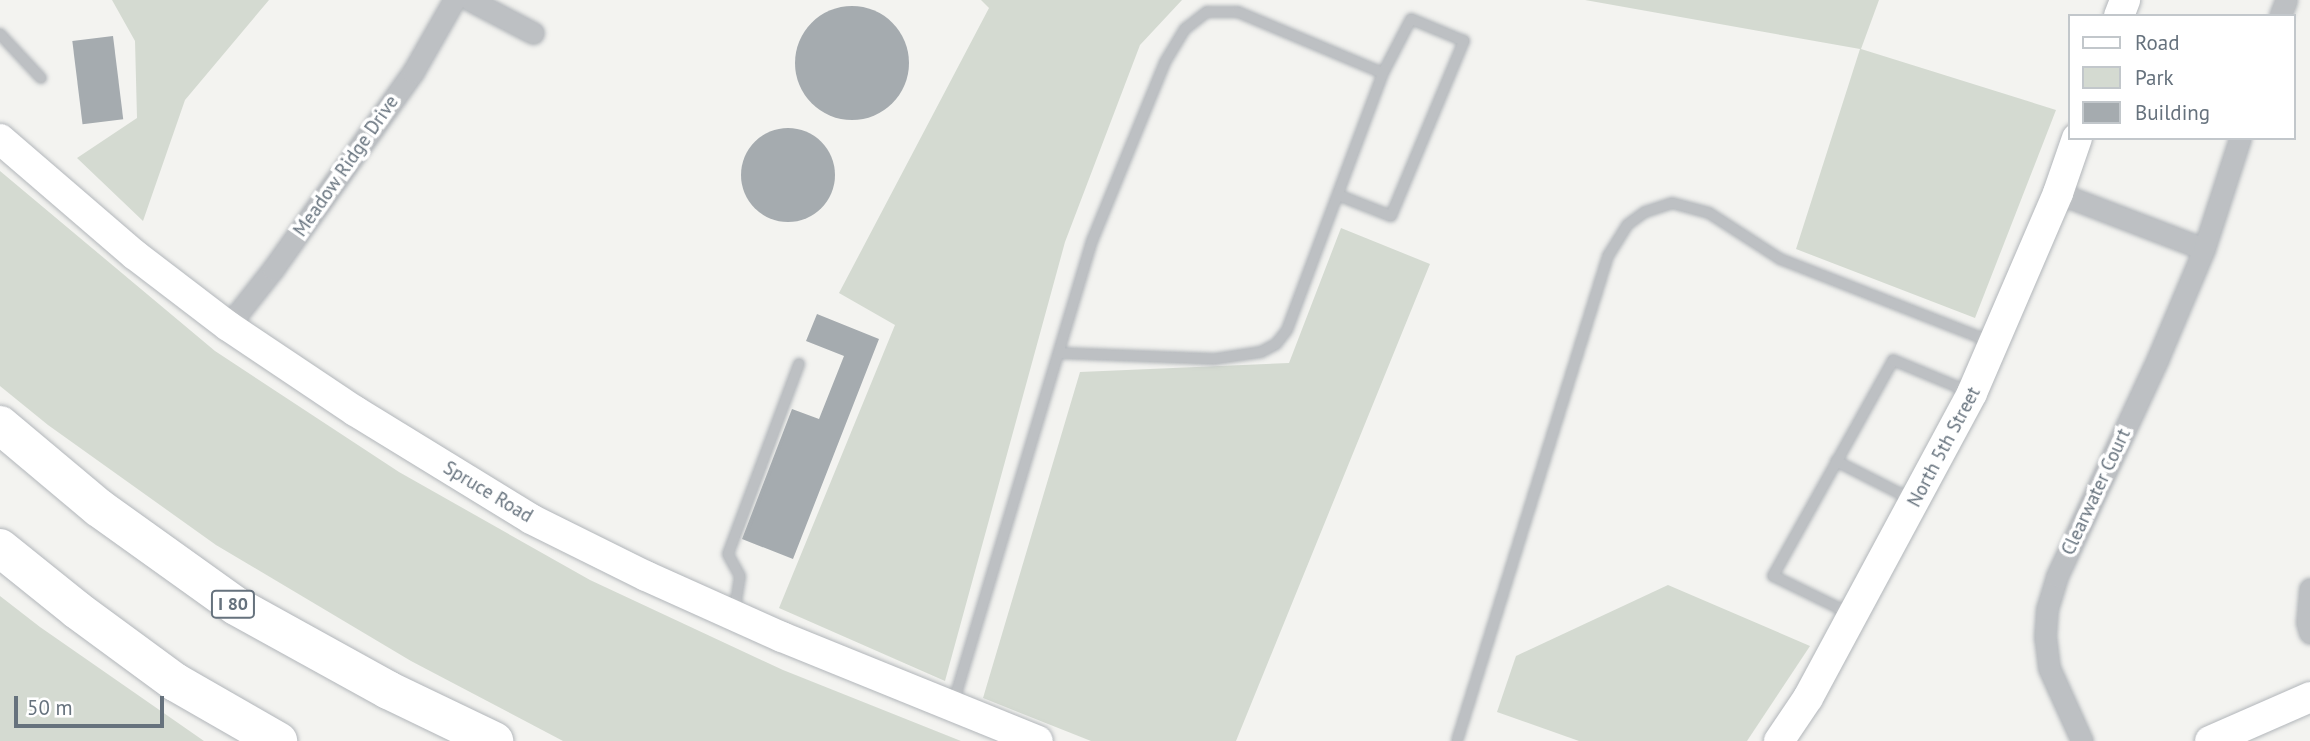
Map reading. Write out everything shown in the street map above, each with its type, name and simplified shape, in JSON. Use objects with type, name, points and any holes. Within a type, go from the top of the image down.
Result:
[{"type":"highway","name":"I 80","points":[[0,425],[99,508],[236,606],[388,690],[494,741]]},
{"type":"highway","points":[[0,548],[77,610],[175,682],[278,741]]},
{"type":"main road","name":"Spruce Road","points":[[0,139],[135,255],[228,326],[355,411],[531,519],[646,576],[734,615],[1038,741]]},
{"type":"main road","name":"North 5th Street","points":[[1779,741],[1808,698],[1972,393],[2058,192],[2076,140]]},
{"type":"main road","points":[[2210,741],[2310,697]]},
{"type":"street","name":"Meadow Ridge Drive","points":[[228,326],[273,269],[413,72],[454,0]]},
{"type":"street","points":[[470,0],[533,33]]},
{"type":"street","name":"Clearwater Court","points":[[2082,741],[2049,668],[2045,637],[2047,609],[2057,576],[2158,358],[2204,249],[2239,140]]},
{"type":"street","points":[[2058,192],[2204,249]]},
{"type":"street","points":[[2310,589],[2307,622],[2310,632]]},
{"type":"lane","points":[[953,706],[1092,241],[1165,62],[1185,29],[1207,12],[1238,12],[1383,73]]},
{"type":"lane","points":[[1059,354],[1214,359],[1261,352],[1276,344],[1287,330],[1383,73],[1411,19],[1464,41],[1391,216],[1338,195]]},
{"type":"lane","points":[[0,34],[41,79]]},
{"type":"lane","points":[[1457,741],[1608,256],[1627,225],[1672,202],[1709,213],[1780,259],[1995,344]]},
{"type":"lane","points":[[1853,616],[1773,576],[1893,360],[1972,393]]},
{"type":"lane","points":[[734,615],[740,576],[728,554],[799,364]]},
{"type":"lane","points":[[1836,461],[1916,501]]},
{"type":"green space","points":[[112,0],[269,0],[185,100],[143,221],[77,158],[137,118],[135,41]]},
{"type":"green space","points":[[981,0],[1182,0],[1140,45],[1065,242],[945,681],[779,608],[895,325],[839,293],[989,8]]},
{"type":"green space","points":[[1585,0],[1879,0],[1861,49],[2056,110],[1975,318],[1796,249],[1860,49]]},
{"type":"green space","points":[[0,171],[215,351],[399,472],[590,580],[783,670],[961,741],[563,741],[411,661],[216,545],[48,425],[0,386]]},
{"type":"green space","points":[[1341,228],[1430,264],[1236,741],[1091,741],[983,698],[1080,372],[1289,363]]},
{"type":"green space","points":[[1668,585],[1810,646],[1747,741],[1579,741],[1497,712],[1516,656]]},
{"type":"green space","points":[[0,596],[40,627],[204,741],[0,741]]},
{"type":"building","points":[[852,6],[874,11],[892,23],[904,41],[909,63],[904,85],[892,103],[874,115],[852,120],[830,115],[812,103],[800,85],[795,63],[800,41],[812,23],[830,11]]},
{"type":"building","points":[[113,36],[123,119],[83,124],[72,41]]},
{"type":"building","points":[[779,128],[797,128],[822,141],[832,157],[835,175],[832,193],[822,209],[797,222],[779,222],[754,209],[741,184],[741,166],[754,141]]},
{"type":"building","points":[[817,314],[879,339],[793,559],[742,539],[792,409],[819,419],[844,356],[806,341]]}]
